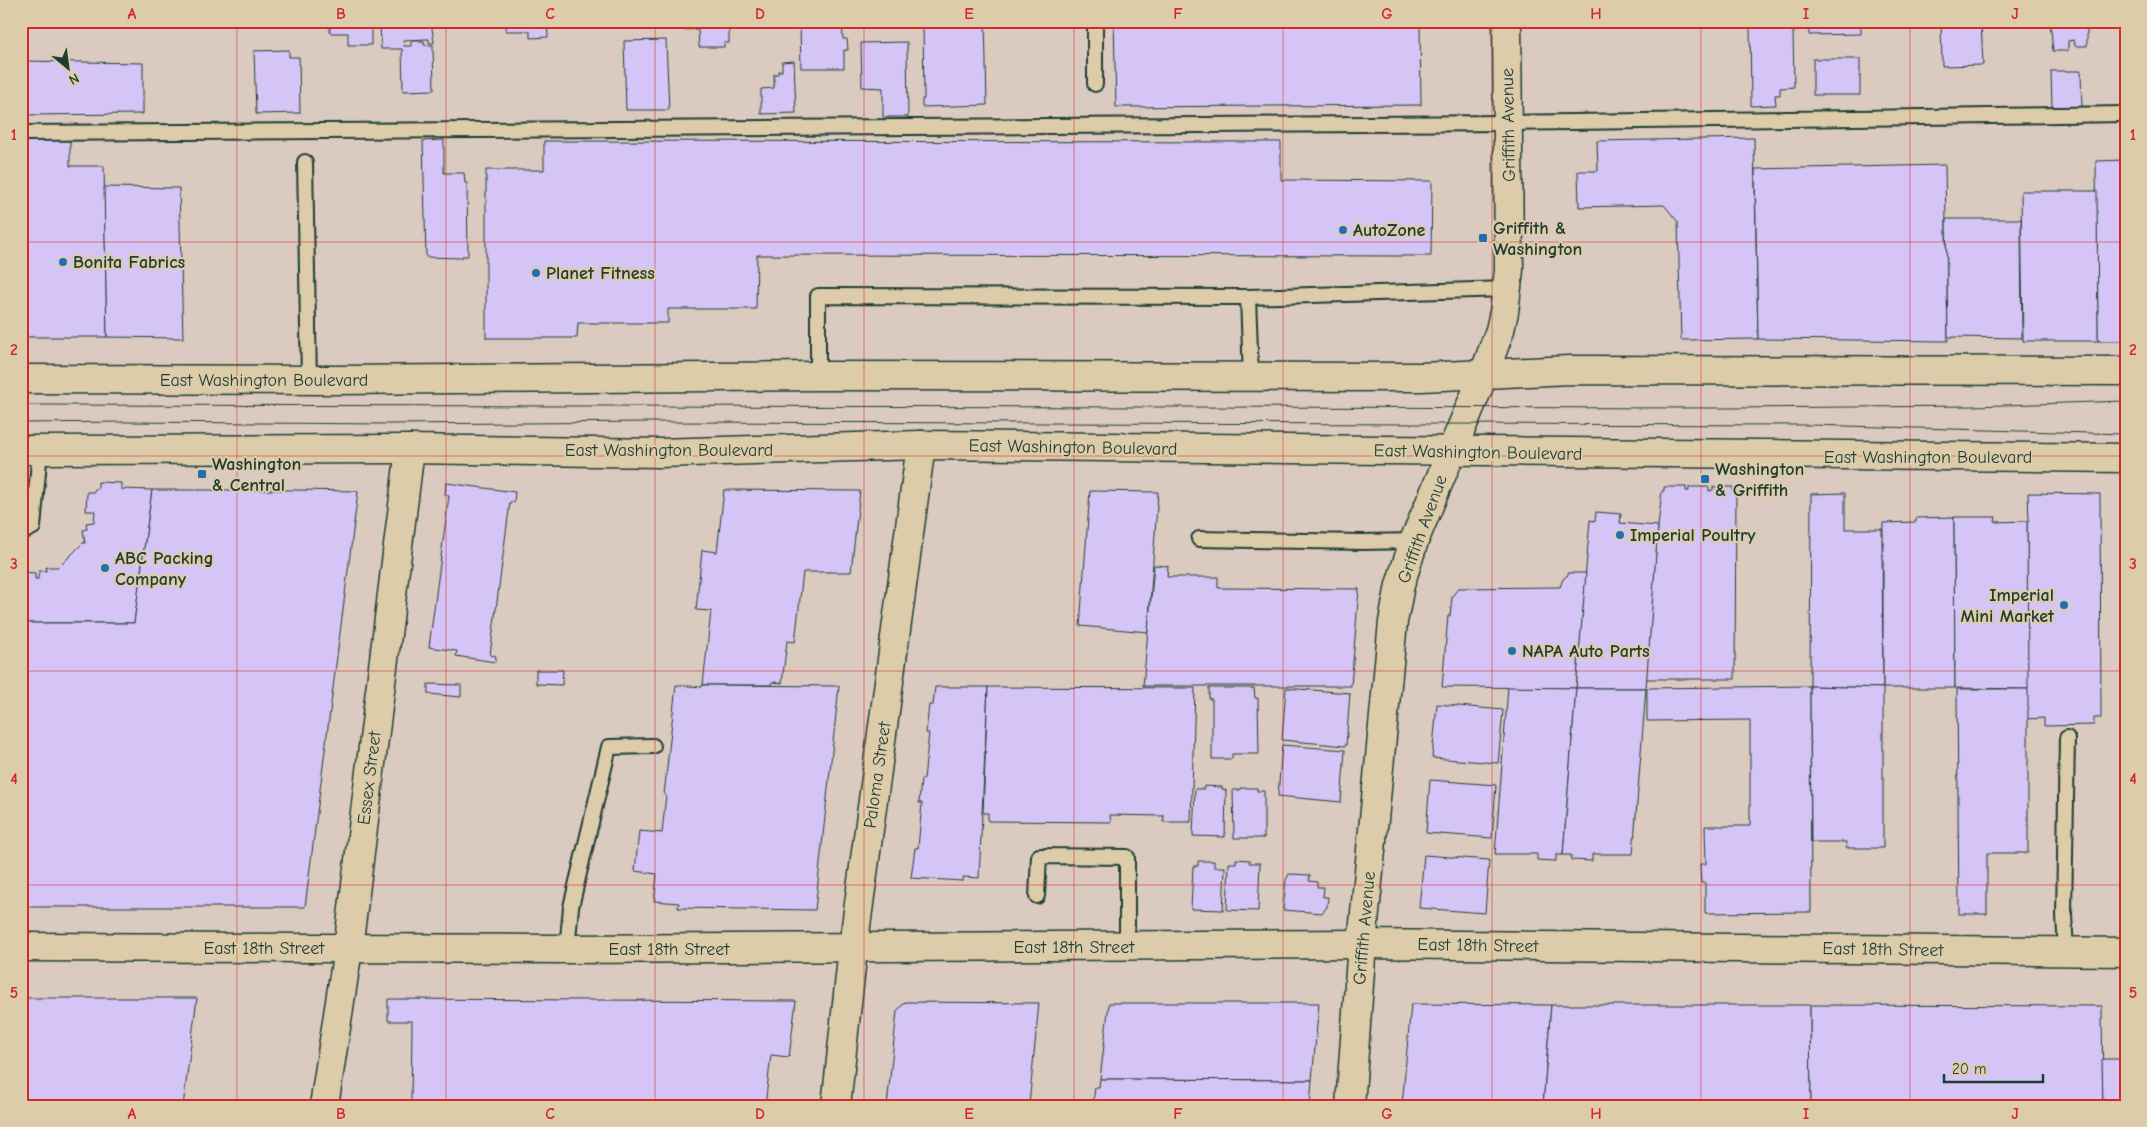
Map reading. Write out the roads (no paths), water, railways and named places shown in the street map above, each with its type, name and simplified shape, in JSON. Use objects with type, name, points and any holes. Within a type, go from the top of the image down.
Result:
[{"type":"street","name":"Griffith Avenue","points":[[1350,1106],[1362,944],[1393,622],[1400,586],[1414,541],[1484,374],[1500,330],[1507,288],[1509,270],[1506,21]]},
{"type":"street","name":"East Washington Boulevard","points":[[21,379],[309,380],[818,376],[1421,377],[1569,370],[2126,371]]},
{"type":"street","name":"East Washington Boulevard","points":[[31,450],[410,449],[659,453],[921,446],[2126,458]]},
{"type":"street","name":"Paloma Street","points":[[836,1106],[853,948],[921,446]]},
{"type":"street","name":"Essex Street","points":[[324,1106],[348,949],[410,449]]},
{"type":"street","name":"East 18th Street","points":[[21,946],[567,949],[1362,944],[2126,952]]},
{"type":"lane","points":[[1095,21],[1095,84]]},
{"type":"lane","points":[[21,132],[1508,123],[2126,114]]},
{"type":"lane","points":[[305,162],[309,380]]},
{"type":"lane","points":[[818,376],[818,296],[1248,297],[1507,288]]},
{"type":"lane","points":[[1248,297],[1251,377]]},
{"type":"lane","points":[[21,533],[33,527],[31,450]]},
{"type":"lane","points":[[1199,539],[1414,541]]},
{"type":"lane","points":[[2066,951],[2064,915],[2067,738]]},
{"type":"lane","points":[[567,949],[571,906],[608,747],[653,746]]},
{"type":"lane","points":[[1037,896],[1039,856],[1127,857],[1127,946]]},
{"type":"tram line","points":[[21,405],[1730,408],[1974,406],[2126,401]]},
{"type":"tram line","points":[[21,423],[388,424],[655,422],[1811,425],[2126,434]]},
{"type":"place","name":"AutoZone","points":[[1343,230]]},
{"type":"place","name":"Griffith & Washington","points":[[1483,238]]},
{"type":"place","name":"Bonita Fabrics","points":[[63,262]]},
{"type":"place","name":"Planet Fitness","points":[[536,273]]},
{"type":"place","name":"Washington & Central","points":[[202,474]]},
{"type":"place","name":"Washington & Griffith","points":[[1705,479]]},
{"type":"place","name":"Imperial Poultry","points":[[1620,535]]},
{"type":"place","name":"ABC Packing Company","points":[[105,568]]},
{"type":"place","name":"Imperial Mini Market","points":[[2064,605]]},
{"type":"place","name":"NAPA Auto Parts","points":[[1512,651]]}]
